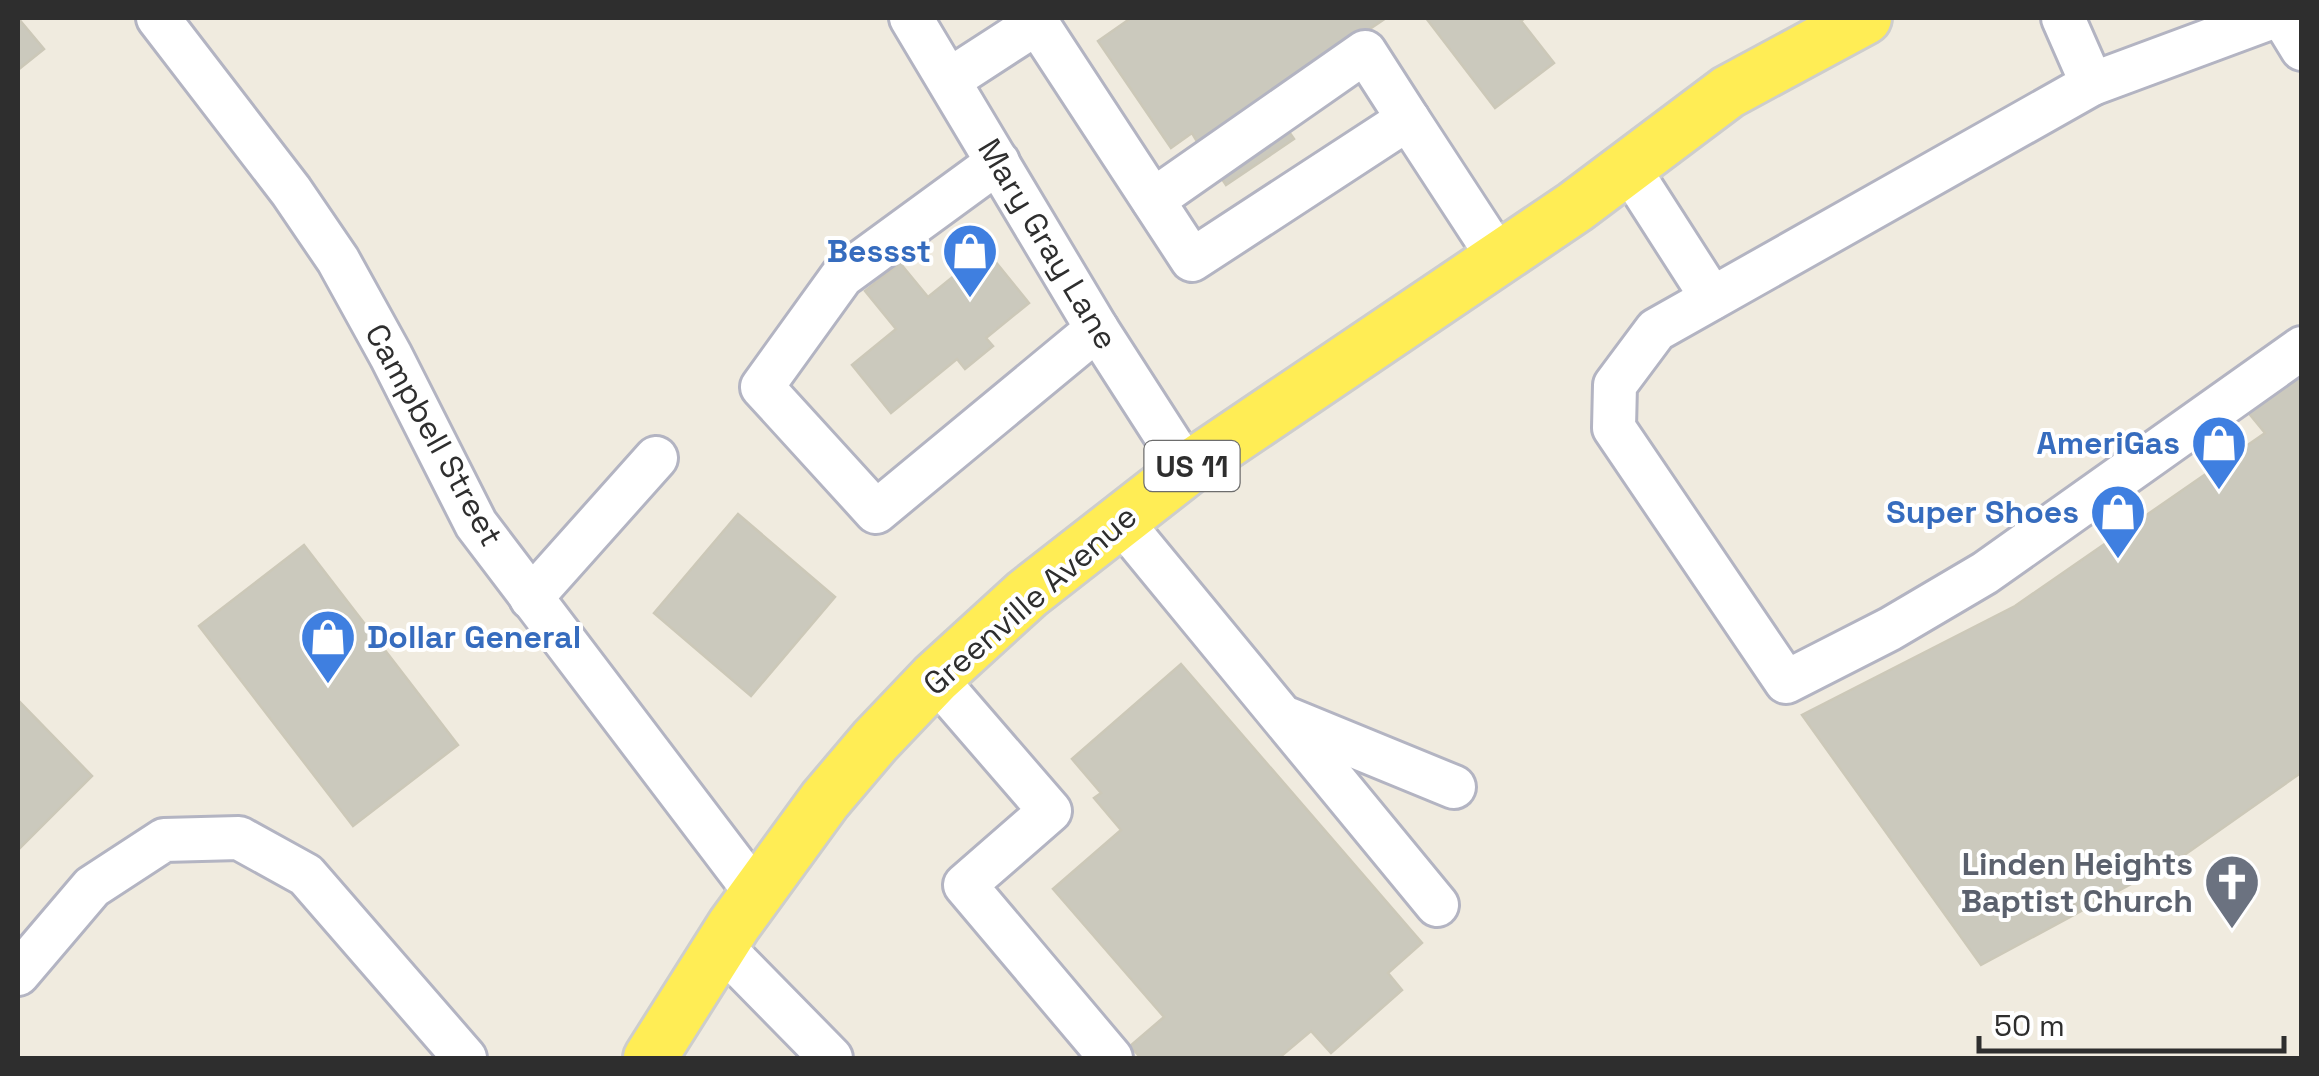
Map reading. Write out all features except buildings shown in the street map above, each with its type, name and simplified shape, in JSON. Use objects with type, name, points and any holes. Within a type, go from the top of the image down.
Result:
[{"type":"main road","name":"Greenville Avenue","points":[[650,1058],[720,946],[825,800],[874,741],[1027,594],[1187,470],[1628,167],[1728,92],[1855,20]]},
{"type":"street","name":"Campbell Street","points":[[158,18],[292,192],[338,260],[476,524],[756,893]]},
{"type":"street","name":"Mary Gray Lane","points":[[911,18],[1187,470]]},
{"type":"street","points":[[2063,18],[2092,84]]},
{"type":"street","points":[[2270,18],[2092,84],[1656,330],[1615,385],[1614,428],[1786,682],[1890,629],[1984,572],[2302,348]]},
{"type":"street","points":[[2283,18],[2302,49]]},
{"type":"street","points":[[949,80],[1039,20],[1192,260],[1408,118]]},
{"type":"street","points":[[1152,200],[1365,52],[1498,257]]},
{"type":"street","points":[[998,162],[842,276],[762,386],[876,512],[1098,328]]},
{"type":"street","points":[[1628,167],[1712,298]]},
{"type":"street","points":[[531,598],[656,458]]},
{"type":"street","points":[[1120,520],[1437,905]]},
{"type":"street","points":[[936,678],[1050,811],[965,885],[1111,1058]]},
{"type":"street","points":[[1283,717],[1454,787]]},
{"type":"street","points":[[18,974],[92,887],[164,840],[239,838],[306,875],[465,1058]]},
{"type":"street","points":[[720,946],[831,1058]]},
{"type":"place","name":"Bessst","points":[[970,300]]},
{"type":"place","name":"AmeriGas","points":[[2219,492]]},
{"type":"place","name":"Super Shoes","points":[[2118,561]]},
{"type":"place","name":"Dollar General","points":[[328,686]]},
{"type":"place","name":"Linden Heights Baptist Church","points":[[2232,931]]}]
